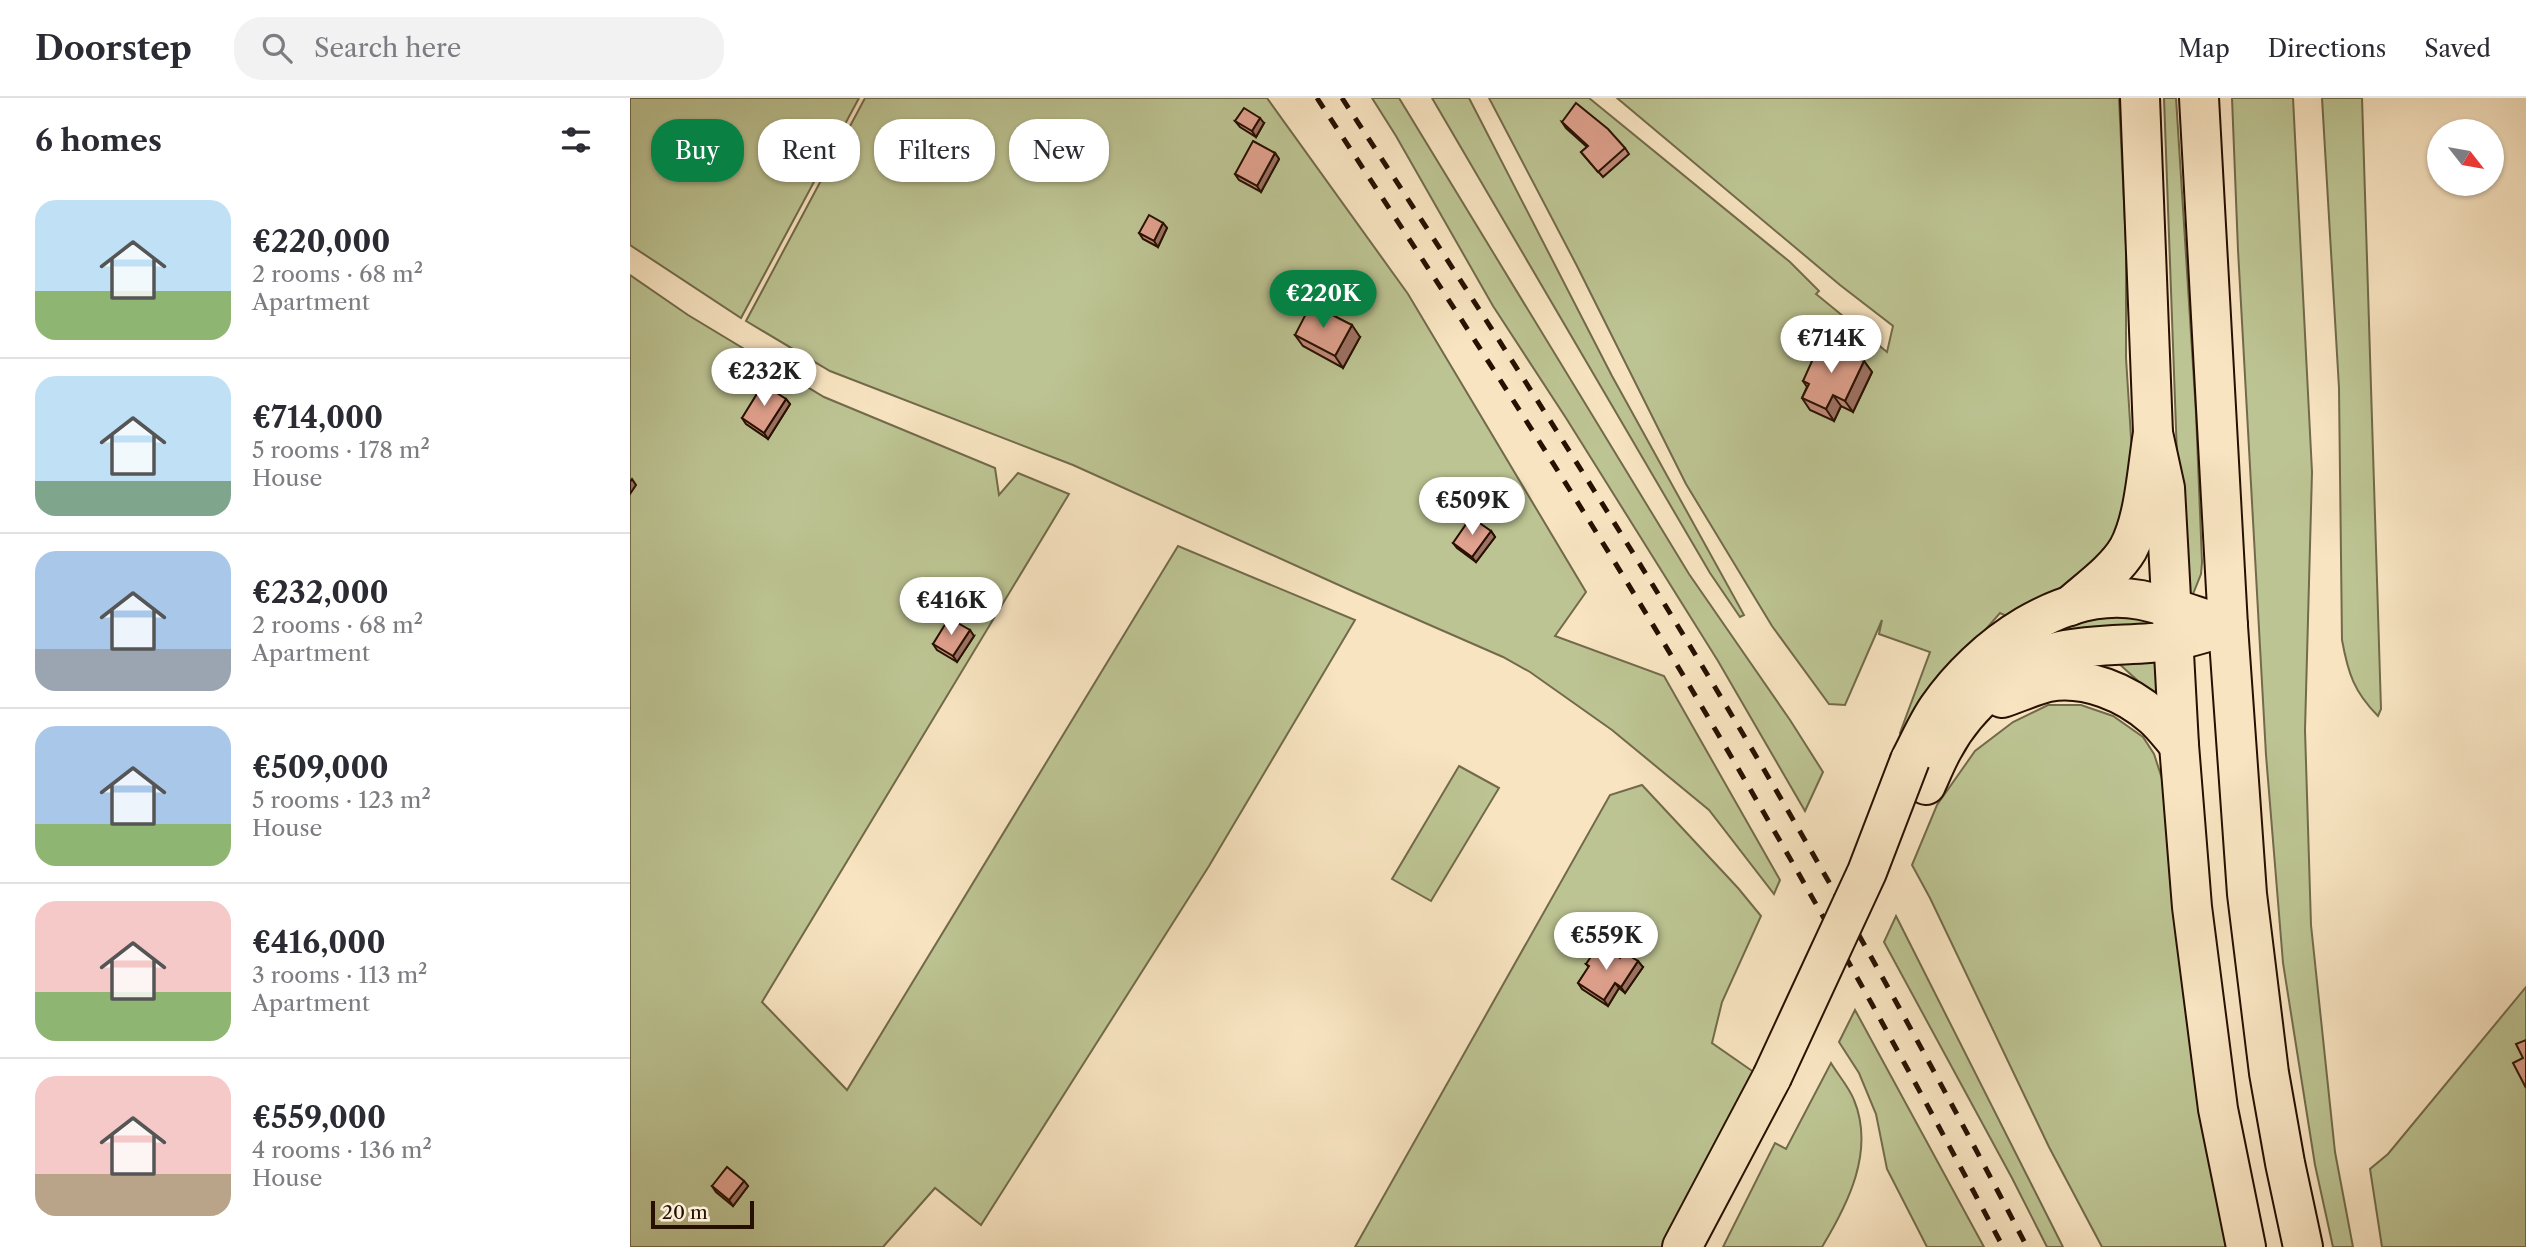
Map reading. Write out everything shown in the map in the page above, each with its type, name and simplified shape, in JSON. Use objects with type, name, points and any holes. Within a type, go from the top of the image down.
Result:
[{"type":"main road","points":[[2140,98],[2153,433],[2165,488],[2179,745],[2192,907],[2218,1109],[2246,1247]]},
{"type":"main road","points":[[2199,98],[2241,815],[2269,1073],[2303,1247]]},
{"type":"main road","points":[[2070,606],[2114,566],[2127,550],[2138,523],[2153,433]]},
{"type":"main road","points":[[1707,1247],[1778,1089],[1867,872],[1918,773],[1936,709],[1959,679],[1985,654],[2009,636],[2070,606],[2107,598],[2140,600],[2172,625]]},
{"type":"main road","points":[[1918,773],[1944,747],[1957,725],[1999,682],[2026,663],[2058,652],[2172,625],[2228,626]]},
{"type":"main road","points":[[1976,706],[2050,682],[2081,682],[2101,687],[2141,706],[2156,718],[2179,745]]},
{"type":"main road","points":[[1682,1247],[1778,1089]]},
{"type":"green space","points":[[630,98],[859,98],[848,119],[758,119],[758,182],[814,182],[741,318],[630,245]]},
{"type":"green space","points":[[865,98],[1267,98],[1408,294],[1586,592],[1555,636],[1664,676],[1780,880],[1774,894],[1709,810],[1612,730],[1530,672],[1503,657],[1073,465],[830,371],[746,321],[820,182],[860,182],[860,119],[854,119]]},
{"type":"green space","points":[[1372,98],[1399,98],[1689,574],[1823,772],[1805,811],[1718,661],[1493,306]]},
{"type":"green space","points":[[1432,98],[1469,98],[1612,376],[1744,615],[1740,617],[1710,573]]},
{"type":"green space","points":[[1489,98],[1589,98],[1790,262],[1819,291],[1816,294],[1887,352],[1893,326],[1840,285],[1617,98],[2119,98],[2126,245],[2126,358],[2133,469],[2126,520],[2096,568],[2013,619],[2000,613],[1971,646],[1905,744],[1900,733],[1930,652],[1879,634],[1882,620],[1845,705],[1829,704],[1772,626],[1686,484]]},
{"type":"green space","points":[[2164,98],[2176,98],[2196,413],[2202,562],[2201,574],[2191,599],[2180,538]]},
{"type":"green space","points":[[2232,98],[2293,98],[2312,472],[2305,730],[2311,925],[2335,1152],[2353,1247],[2333,1247],[2315,1165],[2283,963],[2266,755]]},
{"type":"green space","points":[[2322,98],[2362,98],[2381,709],[2378,716],[2363,699],[2353,681],[2342,640],[2339,388]]},
{"type":"green space","points":[[630,275],[688,315],[824,397],[995,468],[999,495],[1018,473],[1069,494],[762,1002],[847,1090],[1178,546],[1355,620],[1209,866],[981,1225],[935,1188],[883,1247],[630,1247]]},
{"type":"green space","points":[[2107,616],[2136,616],[2155,626],[2103,633],[2043,632]]},
{"type":"green space","points":[[2156,656],[2159,700],[2116,661]]},
{"type":"green space","points":[[2048,705],[2081,705],[2113,716],[2143,737],[2154,754],[2170,803],[2228,1247],[2102,1247],[2049,1147],[1912,865],[1937,805],[1975,751],[2013,722]]},
{"type":"green space","points":[[1459,766],[1499,788],[1431,901],[1392,879]]},
{"type":"green space","points":[[1642,785],[1761,916],[1722,1002],[1712,1043],[1758,1075],[1666,1247],[1355,1247],[1610,795]]},
{"type":"green space","points":[[1896,916],[2063,1247],[2047,1247],[1884,942]]},
{"type":"green space","points":[[2526,987],[2526,1247],[2382,1247],[2370,1169],[2388,1154]]},
{"type":"green space","points":[[1855,1010],[1984,1247],[1927,1247],[1887,1169],[1876,1114],[1859,1073],[1839,1042]]},
{"type":"green space","points":[[1831,1063],[1854,1100],[1862,1138],[1856,1176],[1841,1213],[1822,1247],[1723,1247],[1775,1143],[1786,1149]]},
{"type":"building","points":[[1576,103],[1608,129],[1625,148],[1598,172],[1581,152],[1588,146],[1562,122]]},
{"type":"building","points":[[1244,108],[1260,118],[1252,131],[1235,121]]},
{"type":"building","points":[[1253,141],[1275,153],[1257,186],[1235,174]]},
{"type":"building","points":[[1149,215],[1163,223],[1154,241],[1139,233]]},
{"type":"building","points":[[1311,304],[1352,325],[1335,356],[1295,335]]},
{"type":"building","points":[[1821,341],[1864,361],[1845,401],[1833,395],[1826,409],[1802,398],[1809,384],[1803,381]]},
{"type":"building","points":[[763,384],[786,399],[764,433],[742,418]]},
{"type":"building","points":[[1471,517],[1491,531],[1472,557],[1453,543]]},
{"type":"building","points":[[949,618],[970,630],[953,656],[933,644]]},
{"type":"building","points":[[1599,945],[1620,958],[1623,952],[1638,961],[1621,987],[1615,983],[1604,1000],[1578,983],[1589,966],[1586,964]]},
{"type":"building","points":[[2526,1040],[2526,1088],[2513,1063],[2523,1058],[2516,1044]]},
{"type":"building","points":[[727,1167],[744,1181],[729,1200],[712,1186]]},
{"type":"railway","points":[[1317,98],[1518,408],[1684,677],[1824,919],[2003,1247]]},
{"type":"railway","points":[[1342,98],[1544,412],[1740,729],[1887,986],[2027,1247]]}]
